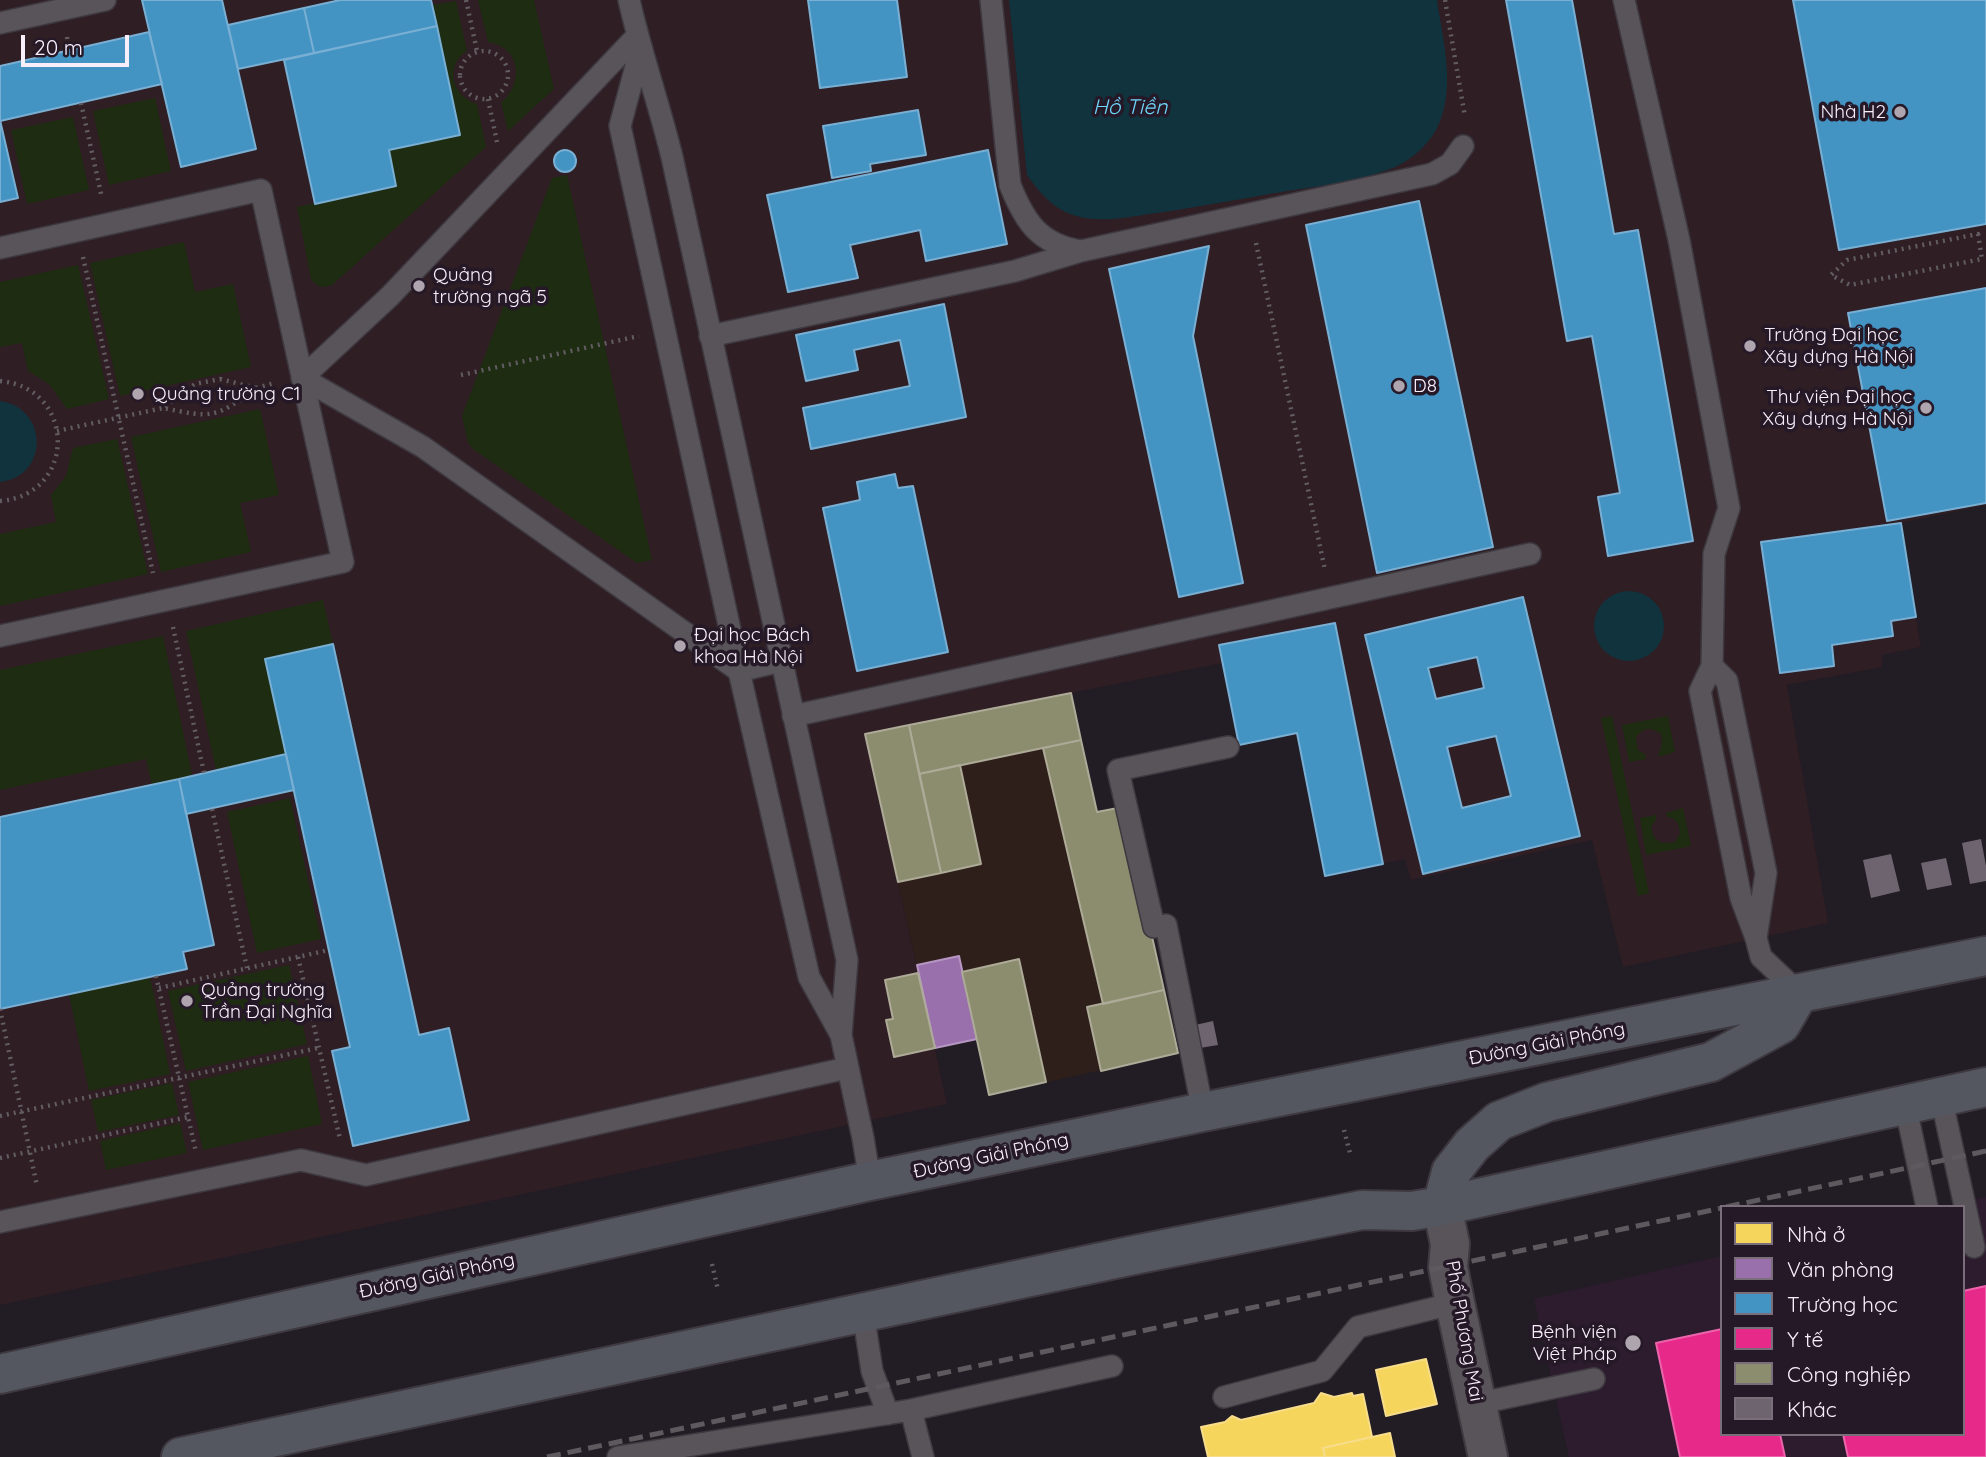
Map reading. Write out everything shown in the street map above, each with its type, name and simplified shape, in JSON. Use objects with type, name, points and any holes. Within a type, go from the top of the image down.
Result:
[{"type":"main road","name":"Đường Giải Phóng","points":[[0,1374],[870,1181],[1986,956]]},
{"type":"main road","points":[[1442,1206],[1451,1172],[1472,1145],[1499,1121],[1546,1102],[1712,1062],[1782,1024],[1799,993]]},
{"type":"main road","points":[[181,1457],[1139,1254],[1362,1210],[1412,1211],[1442,1206],[1986,1087]]},
{"type":"street","name":"Phố Phương Mai","points":[[1442,1206],[1450,1244],[1448,1267],[1488,1457]]},
{"type":"lane","points":[[0,23],[105,0]]},
{"type":"lane","points":[[629,0],[639,44],[660,106],[846,960],[841,1035],[870,1181]]},
{"type":"lane","points":[[991,0],[1010,185],[1025,216],[1047,241],[1063,248],[1081,251]]},
{"type":"lane","points":[[1624,0],[1679,240],[1729,508],[1714,554],[1712,666],[1700,691],[1741,898],[1761,957],[1799,993]]},
{"type":"lane","points":[[639,44],[620,126],[809,977],[841,1035]]},
{"type":"lane","points":[[302,378],[390,296],[639,44]]},
{"type":"lane","points":[[710,336],[1015,271],[1081,251],[1432,174],[1450,164],[1463,146]]},
{"type":"lane","points":[[0,248],[261,190],[342,562],[0,636]]},
{"type":"lane","points":[[302,378],[423,447],[739,671],[781,661]]},
{"type":"lane","points":[[793,716],[1530,554]]},
{"type":"lane","points":[[1712,666],[1727,681],[1766,873],[1756,938]]},
{"type":"lane","points":[[1203,1112],[1166,925],[1154,927],[1118,771],[1228,747]]},
{"type":"lane","points":[[0,1222],[302,1160],[366,1174],[847,1068]]},
{"type":"lane","points":[[1923,1101],[1927,1205]]},
{"type":"lane","points":[[1923,1101],[1959,1205]]},
{"type":"lane","points":[[1965,1221],[1974,1247]]},
{"type":"lane","points":[[1224,1396],[1322,1371],[1358,1327],[1455,1303]]},
{"type":"lane","points":[[863,1312],[872,1371],[888,1414]]},
{"type":"lane","points":[[618,1457],[911,1410],[1112,1366]]},
{"type":"lane","points":[[1476,1404],[1594,1379]]},
{"type":"lane","points":[[911,1410],[923,1457]]},
{"type":"path","points":[[466,0],[477,51]]},
{"type":"path","points":[[1445,0],[1466,123],[1463,146]]},
{"type":"path","points":[[485,50],[499,56],[508,69],[506,85],[488,99],[480,99],[466,91],[460,76],[464,60],[477,51],[485,50]]},
{"type":"path","points":[[488,99],[499,151]]},
{"type":"path","points":[[81,103],[108,224]]},
{"type":"path","points":[[1250,214],[1331,598]]},
{"type":"path","points":[[77,231],[118,417],[204,773]]},
{"type":"path","points":[[1978,234],[1982,259],[1850,285],[1831,275],[1847,260],[1978,234]]},
{"type":"path","points":[[461,375],[665,331]]},
{"type":"path","points":[[57,431],[163,408],[201,415],[214,413],[227,410],[256,388],[220,379],[195,384],[163,408]]},
{"type":"path","points":[[0,381],[14,383],[32,391],[47,406],[57,424],[59,443],[55,462],[46,479],[32,492],[15,500],[0,501]]},
{"type":"path","points":[[212,808],[247,968]]},
{"type":"path","points":[[159,988],[329,950]]},
{"type":"path","points":[[298,957],[341,1147]]},
{"type":"path","points":[[156,976],[198,1160]]},
{"type":"path","points":[[0,1009],[38,1193]]},
{"type":"path","points":[[0,1116],[318,1048]]},
{"type":"path","points":[[0,1158],[188,1117]]},
{"type":"path","points":[[1344,1130],[1350,1157]]},
{"type":"path","points":[[712,1264],[718,1290]]},
{"type":"shaded area","name":"Đại học Bách khoa Hà Nội","points":[[0,0],[1986,0],[1986,505],[1901,523],[1921,647],[1882,655],[1882,667],[1787,685],[1828,923],[1623,967],[1592,840],[1411,880],[1405,859],[1325,876],[1297,734],[1239,745],[1222,663],[909,725],[865,735],[947,1104],[0,1305]]},
{"type":"shaded area","points":[[1071,693],[1097,812],[1123,807],[1178,1053],[989,1095],[977,1039],[935,1048],[865,734]]},
{"type":"shaded area","name":"Bệnh viện Việt Pháp","points":[[1986,1197],[1986,1457],[1569,1457],[1534,1299],[1720,1256],[1720,1436],[1965,1436],[1965,1205],[1952,1205]]},
{"type":"green space","points":[[478,0],[534,0],[554,89],[508,131],[501,103],[513,86],[516,67],[507,51],[488,42]]},
{"type":"green space","points":[[456,1],[467,51],[455,65],[454,80],[462,95],[477,104],[486,147],[332,285],[318,286],[311,279],[297,207],[396,186],[389,150],[460,135],[432,5]]},
{"type":"green space","points":[[155,98],[171,171],[109,185],[93,111]]},
{"type":"green space","points":[[73,117],[89,190],[27,204],[11,130]]},
{"type":"green space","points":[[567,175],[652,560],[637,563],[473,449],[468,443],[462,416],[552,178]]},
{"type":"green space","points":[[184,242],[195,292],[233,284],[251,367],[120,396],[90,263]]},
{"type":"green space","points":[[78,265],[109,399],[67,409],[49,384],[28,371],[22,343],[0,347],[0,282]]},
{"type":"green space","points":[[260,409],[279,495],[240,503],[251,552],[161,572],[131,437]]},
{"type":"green space","points":[[117,439],[148,574],[0,606],[0,534],[56,522],[51,495],[66,476],[73,448]]},
{"type":"green space","points":[[323,600],[333,644],[265,659],[286,754],[216,770],[186,631]]},
{"type":"green space","points":[[163,636],[192,775],[152,785],[146,759],[0,790],[0,670]]},
{"type":"green space","points":[[1612,716],[1649,893],[1638,896],[1601,718]]},
{"type":"green space","points":[[1668,716],[1675,752],[1658,757],[1662,743],[1661,734],[1648,729],[1636,737],[1638,750],[1645,754],[1646,759],[1629,762],[1622,725]]},
{"type":"green space","points":[[290,798],[321,939],[257,953],[227,812]]},
{"type":"green space","points":[[1683,808],[1691,846],[1646,855],[1640,818],[1656,815],[1651,827],[1656,839],[1662,843],[1675,842],[1680,833],[1679,827],[1666,813]]},
{"type":"green space","points":[[289,965],[307,1044],[186,1071],[168,991]]},
{"type":"green space","points":[[150,977],[170,1074],[89,1091],[69,994]]},
{"type":"green space","points":[[308,1056],[322,1124],[203,1150],[188,1082]]},
{"type":"green space","points":[[172,1083],[179,1115],[98,1132],[91,1100]]},
{"type":"green space","points":[[180,1123],[187,1153],[106,1170],[100,1141]]},
{"type":"water","name":"Hồ Tiền","points":[[1009,0],[1437,0],[1447,66],[1446,99],[1436,130],[1428,142],[1406,161],[1376,174],[1129,217],[1099,219],[1075,216],[1052,203],[1027,175]]},
{"type":"water","points":[[0,401],[16,406],[28,416],[37,442],[28,468],[16,477],[0,482]]},
{"type":"water","points":[[1636,591],[1649,597],[1658,606],[1662,612],[1662,640],[1654,651],[1643,659],[1622,661],[1604,651],[1596,640],[1594,619],[1604,601],[1615,593]]},
{"type":"building: Nhà ở","points":[[1426,1359],[1437,1404],[1386,1416],[1376,1370]]},
{"type":"building: Nhà ở","points":[[1321,1393],[1334,1397],[1352,1393],[1353,1396],[1363,1394],[1372,1437],[1323,1448],[1325,1457],[1208,1457],[1201,1427],[1225,1422],[1232,1416],[1241,1420],[1314,1403]]},
{"type":"building: Nhà ở","points":[[1390,1433],[1395,1457],[1325,1457],[1323,1448]]},
{"type":"building: Văn phòng","points":[[959,956],[977,1039],[935,1048],[917,965]]},
{"type":"building: Trường học","points":[[142,0],[222,0],[256,149],[181,167]]},
{"type":"building: Trường học","points":[[340,0],[431,0],[437,26],[314,53],[304,8]]},
{"type":"building: Trường học","points":[[808,0],[897,0],[907,77],[820,88]]},
{"type":"building: Trường học","points":[[1506,0],[1572,0],[1614,234],[1638,230],[1693,541],[1608,556],[1598,497],[1620,493],[1592,336],[1567,341]]},
{"type":"building: Trường học","name":"Nhà H2","points":[[1793,0],[1986,0],[1986,224],[1839,250]]},
{"type":"building: Trường học","points":[[304,8],[314,53],[238,69],[228,25]]},
{"type":"building: Trường học","points":[[437,26],[460,135],[389,150],[396,186],[315,204],[284,60]]},
{"type":"building: Trường học","points":[[149,32],[162,84],[0,121],[0,66]]},
{"type":"building: Trường học","points":[[918,110],[926,155],[870,164],[871,171],[832,178],[823,126]]},
{"type":"building: Trường học","points":[[0,120],[18,198],[0,202]]},
{"type":"building: Trường học","points":[[561,150],[569,150],[576,157],[576,165],[569,172],[561,172],[554,165],[554,157]]},
{"type":"building: Trường học","points":[[988,150],[1007,244],[926,261],[920,230],[850,245],[858,278],[788,292],[767,195]]},
{"type":"building: Trường học","name":"D8","points":[[1419,201],[1493,547],[1377,573],[1306,225]]},
{"type":"building: Trường học","points":[[1209,246],[1193,336],[1243,583],[1179,597],[1109,269]]},
{"type":"building: Trường học","name":"Thư viện Đại học Xây dựng Hà Nội","points":[[1986,288],[1986,503],[1887,521],[1848,313]]},
{"type":"building: Trường học","points":[[944,304],[966,417],[811,449],[803,408],[910,386],[900,340],[854,350],[858,370],[806,381],[796,335]]},
{"type":"building: Trường học","points":[[895,474],[898,488],[913,486],[948,652],[857,671],[823,508],[860,500],[857,482]]},
{"type":"building: Trường học","points":[[1901,523],[1916,617],[1891,621],[1893,636],[1832,645],[1834,666],[1780,673],[1761,542]]},
{"type":"building: Trường học","points":[[1523,597],[1580,836],[1423,874],[1365,635]],"holes":[[[1477,657],[1484,688],[1436,699],[1428,668]],[[1496,736],[1511,796],[1462,808],[1447,747]]]},
{"type":"building: Trường học","points":[[1335,623],[1383,864],[1325,876],[1297,733],[1239,745],[1219,645]]},
{"type":"building: Trường học","points":[[333,644],[419,1035],[449,1028],[469,1120],[353,1146],[332,1051],[350,1047],[265,659]]},
{"type":"building: Trường học","points":[[286,754],[294,790],[186,814],[179,779]]},
{"type":"building: Trường học","points":[[179,779],[214,945],[183,952],[187,969],[0,1009],[0,817]]},
{"type":"building: Y tế","points":[[1986,1286],[1986,1457],[1848,1457],[1843,1436],[1965,1436],[1965,1291]]},
{"type":"building: Y tế","points":[[1720,1329],[1720,1436],[1780,1436],[1785,1457],[1680,1457],[1656,1343]]},
{"type":"building: Công nghiệp","points":[[1071,693],[1081,740],[919,774],[909,725]]},
{"type":"building: Công nghiệp","points":[[909,725],[941,873],[898,882],[865,734]]},
{"type":"building: Công nghiệp","points":[[1081,740],[1097,812],[1123,807],[1164,990],[1103,1004],[1043,748]]},
{"type":"building: Công nghiệp","points":[[960,765],[981,864],[941,873],[919,774]]},
{"type":"building: Công nghiệp","points":[[1019,959],[1046,1082],[989,1095],[962,972]]},
{"type":"building: Công nghiệp","points":[[918,973],[935,1048],[894,1057],[886,1020],[893,1019],[885,980]]},
{"type":"building: Công nghiệp","points":[[1164,990],[1178,1053],[1101,1071],[1087,1007]]},
{"type":"building: Khác","points":[[1981,839],[1986,881],[1970,884],[1962,843]]},
{"type":"building: Khác","points":[[1891,854],[1900,891],[1871,898],[1863,860]]},
{"type":"building: Khác","points":[[1946,858],[1952,885],[1927,890],[1921,863]]},
{"type":"building: Khác","points":[[1213,1021],[1218,1045],[1200,1048],[1195,1025]]},
{"type":"railway","points":[[1735,1205],[1986,1151]]},
{"type":"railway","points":[[547,1457],[1720,1208]]},
{"type":"place","name":"Nhà H2","points":[[1900,112]]},
{"type":"place","name":"Quảng trường ngã 5","points":[[419,286]]},
{"type":"place","name":"Trường Đại học Xây dựng Hà Nội","points":[[1750,346]]},
{"type":"place","name":"D8","points":[[1399,386]]},
{"type":"place","name":"Quảng trường C1","points":[[138,394]]},
{"type":"place","name":"Thư viện Đại học Xây dựng Hà Nội","points":[[1926,408]]},
{"type":"place","name":"Đại học Bách khoa Hà Nội","points":[[680,646]]},
{"type":"place","name":"Quảng trường Trần Đại Nghĩa","points":[[187,1001]]},
{"type":"place","name":"Bệnh viện Việt Pháp","points":[[1633,1343]]}]
